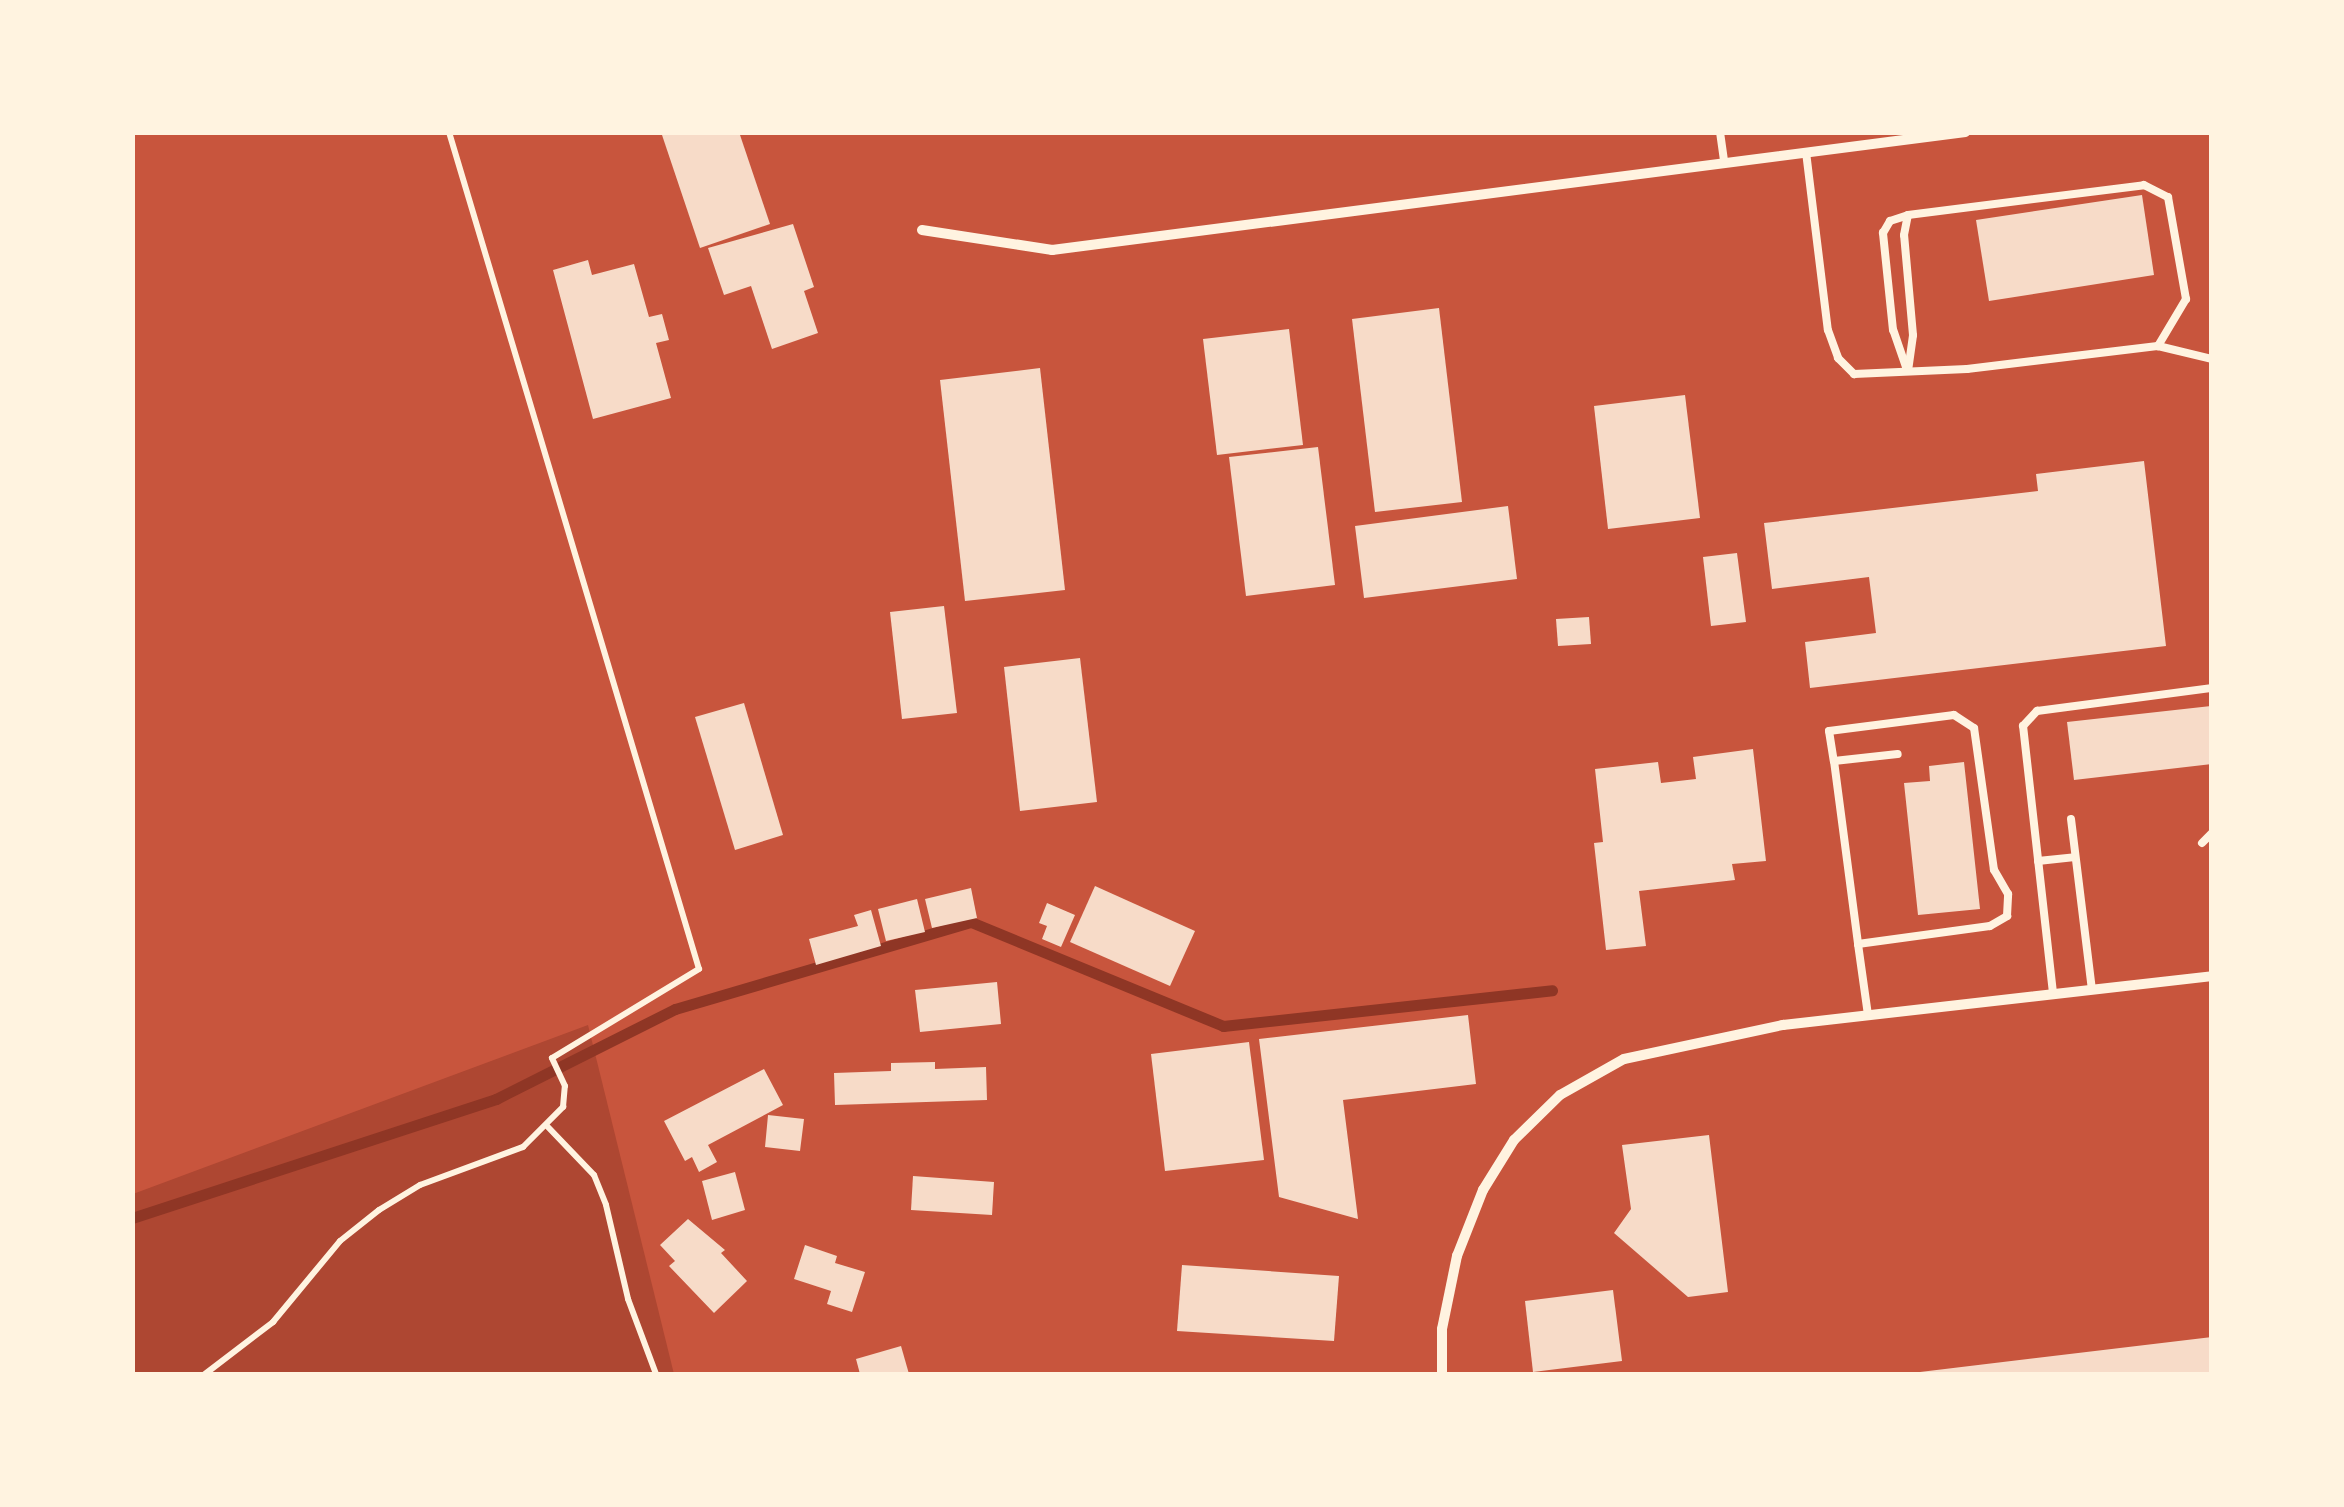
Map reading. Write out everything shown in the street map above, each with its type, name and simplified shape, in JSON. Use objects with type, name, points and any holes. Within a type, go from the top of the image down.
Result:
[{"type":"street","points":[[922,230],[1052,250],[1806,152],[1902,136],[1965,132]]},
{"type":"street","points":[[1442,1374],[1442,1329],[1457,1256],[1483,1190],[1514,1140],[1560,1095],[1624,1058],[1783,1025],[2212,976]]},
{"type":"lane","points":[[1720,132],[1724,162]]},
{"type":"lane","points":[[1806,152],[1828,330],[1838,358],[1854,374],[1967,369],[2158,346],[2212,359]]},
{"type":"lane","points":[[1908,371],[1893,330],[1884,233],[1890,221],[2144,185],[2168,197],[2186,299],[2158,346]]},
{"type":"lane","points":[[1908,216],[1904,236],[1913,335],[1908,371]]},
{"type":"lane","points":[[2054,993],[2022,726],[2037,711],[2212,688]]},
{"type":"lane","points":[[1858,944],[1990,926],[2006,916],[2010,905],[1994,870],[1974,728],[1954,716],[1829,731],[1834,761],[1858,944],[1868,1016]]},
{"type":"lane","points":[[1834,761],[1898,754]]},
{"type":"lane","points":[[2071,819],[2092,989]]},
{"type":"lane","points":[[2202,843],[2212,834]]},
{"type":"lane","points":[[2038,861],[2076,857]]},
{"type":"path","points":[[205,1374],[273,1322],[340,1241],[379,1210],[420,1185],[523,1147],[563,1107],[565,1086],[552,1058],[699,969],[640,784],[448,132]]},
{"type":"path","points":[[548,1126],[594,1174],[606,1205],[628,1299],[656,1374]]},
{"type":"shaded area","points":[[588,1025],[674,1374],[133,1374],[133,1194]]},
{"type":"building","points":[[661,132],[739,132],[770,224],[700,248]]},
{"type":"building","points":[[2142,195],[2154,275],[1989,301],[1976,220]]},
{"type":"building","points":[[793,224],[814,287],[804,291],[818,333],[772,349],[751,286],[724,295],[708,248]]},
{"type":"building","points":[[588,260],[592,275],[634,264],[649,317],[662,314],[669,340],[656,343],[671,398],[593,419],[553,270]]},
{"type":"building","points":[[1439,308],[1462,502],[1375,512],[1352,319]]},
{"type":"building","points":[[1289,329],[1303,445],[1217,455],[1203,339]]},
{"type":"building","points":[[1040,368],[1065,590],[965,601],[940,380]]},
{"type":"building","points":[[1685,395],[1700,518],[1608,529],[1594,406]]},
{"type":"building","points":[[1318,447],[1335,585],[1246,596],[1229,457]]},
{"type":"building","points":[[2144,461],[2166,646],[1810,688],[1805,642],[1876,633],[1869,577],[1772,589],[1764,523],[2038,491],[2036,474]]},
{"type":"building","points":[[1508,506],[1517,579],[1364,598],[1355,526]]},
{"type":"building","points":[[1737,553],[1746,622],[1711,626],[1703,557]]},
{"type":"building","points":[[944,606],[957,713],[902,719],[890,612]]},
{"type":"building","points":[[1589,617],[1591,644],[1558,646],[1556,619]]},
{"type":"building","points":[[1080,658],[1097,802],[1020,811],[1004,667]]},
{"type":"building","points":[[744,703],[783,835],[735,850],[695,717]]},
{"type":"building","points":[[2211,706],[2212,764],[2074,780],[2067,722]]},
{"type":"building","points":[[1753,749],[1766,861],[1732,864],[1735,880],[1639,891],[1646,946],[1606,950],[1594,843],[1603,842],[1595,769],[1658,762],[1661,783],[1696,779],[1693,757]]},
{"type":"building","points":[[1964,762],[1980,909],[1918,915],[1904,783],[1930,781],[1929,766]]},
{"type":"building","points":[[1095,886],[1195,931],[1170,986],[1070,942]]},
{"type":"building","points":[[971,888],[977,918],[932,928],[925,899]]},
{"type":"building","points":[[917,899],[925,932],[886,941],[878,909]]},
{"type":"building","points":[[1047,903],[1075,915],[1061,947],[1042,939],[1047,926],[1039,923]]},
{"type":"building","points":[[871,910],[881,946],[816,965],[809,939],[858,926],[854,915]]},
{"type":"building","points":[[997,982],[1001,1024],[920,1032],[915,990]]},
{"type":"building","points":[[1468,1015],[1476,1084],[1343,1100],[1358,1219],[1279,1197],[1259,1039]]},
{"type":"building","points":[[1249,1042],[1264,1160],[1165,1171],[1151,1054]]},
{"type":"building","points":[[935,1062],[935,1069],[986,1067],[987,1100],[835,1105],[834,1073],[891,1071],[891,1063]]},
{"type":"building","points":[[764,1069],[783,1105],[708,1145],[717,1162],[699,1172],[692,1157],[685,1161],[664,1121]]},
{"type":"building","points":[[768,1115],[804,1119],[800,1151],[765,1147]]},
{"type":"building","points":[[1709,1135],[1728,1292],[1688,1297],[1614,1233],[1631,1209],[1622,1145]]},
{"type":"building","points":[[735,1172],[745,1210],[712,1220],[702,1181]]},
{"type":"building","points":[[913,1176],[994,1182],[992,1215],[911,1210]]},
{"type":"building","points":[[688,1219],[725,1250],[721,1253],[747,1281],[714,1313],[669,1266],[675,1261],[660,1245]]},
{"type":"building","points":[[805,1245],[837,1256],[835,1263],[865,1272],[852,1312],[827,1304],[831,1291],[794,1279]]},
{"type":"building","points":[[1182,1265],[1339,1276],[1334,1341],[1177,1331]]},
{"type":"building","points":[[1613,1290],[1622,1361],[1533,1372],[1525,1301]]},
{"type":"building","points":[[2212,1337],[2212,1374],[1920,1372]]},
{"type":"building","points":[[901,1346],[909,1374],[860,1374],[856,1359]]},
{"type":"waterway","points":[[132,1218],[496,1099],[675,1009],[971,922],[1223,1026],[1552,990]]}]
